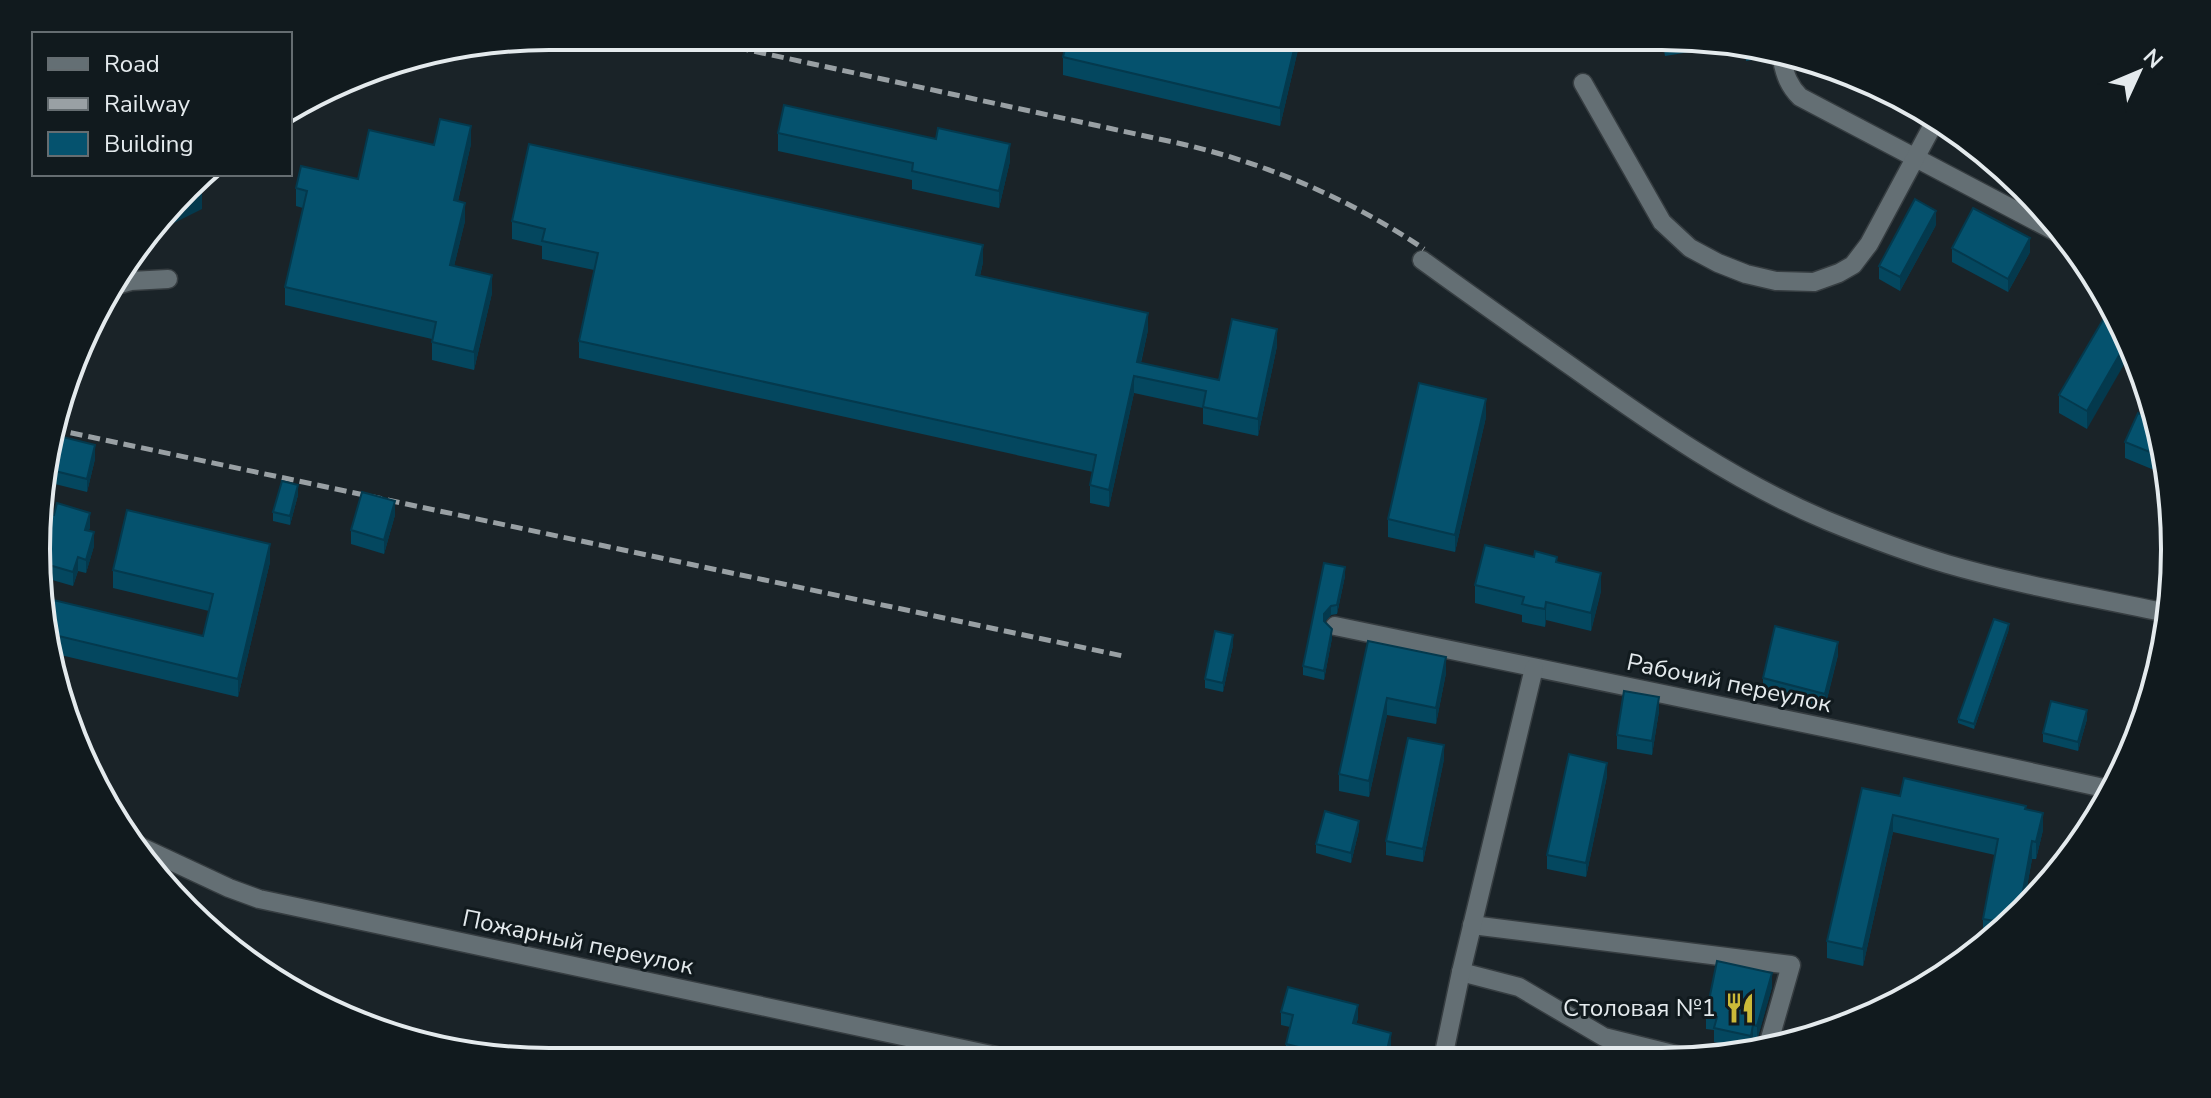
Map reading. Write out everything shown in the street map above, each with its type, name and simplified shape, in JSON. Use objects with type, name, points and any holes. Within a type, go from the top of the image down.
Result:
[{"type":"street","points":[[1783,65],[1785,76],[1800,97],[2040,223]]},
{"type":"street","points":[[1583,83],[1662,222],[1690,248],[1718,263],[1776,281],[1814,282],[1853,265],[1869,244],[1931,129]]},
{"type":"street","points":[[1422,260],[1635,412],[1705,458],[1785,501],[1828,521],[1948,565],[2157,611]]},
{"type":"street","points":[[128,282],[168,279]]},
{"type":"street","name":"Рабочий переулок","points":[[1335,626],[2100,787]]},
{"type":"street","points":[[1445,1048],[1534,668]]},
{"type":"street","name":"Пожарный переулок","points":[[153,852],[259,899],[959,1048]]},
{"type":"street","points":[[1472,925],[1791,965],[1771,1035]]},
{"type":"street","points":[[1461,972],[1519,987],[1604,1037],[1649,1048]]},
{"type":"building","points":[[1065,50],[1294,50],[1280,108],[1063,57]]},
{"type":"building","points":[[784,105],[936,139],[938,128],[1010,144],[999,191],[912,171],[913,163],[778,133]]},
{"type":"building","points":[[440,119],[471,126],[454,200],[465,203],[450,265],[492,275],[474,352],[432,342],[436,322],[285,287],[307,191],[296,188],[301,166],[358,179],[369,130],[434,145]]},
{"type":"building","points":[[529,144],[983,245],[976,275],[1148,313],[1137,362],[1219,380],[1232,319],[1277,329],[1258,419],[1203,407],[1206,391],[1134,376],[1109,490],[1090,485],[1096,455],[579,341],[598,253],[542,241],[545,229],[512,221]]},
{"type":"building","points":[[1915,199],[1936,211],[1900,277],[1879,266]]},
{"type":"building","points":[[1973,208],[2030,238],[2008,279],[1952,248]]},
{"type":"building","points":[[2104,318],[2121,353],[2087,411],[2059,395]]},
{"type":"building","points":[[1419,383],[1486,399],[1455,535],[1388,519]]},
{"type":"building","points":[[2138,413],[2143,415],[2151,453],[2125,442]]},
{"type":"building","points":[[63,437],[95,445],[87,479],[56,471]]},
{"type":"building","points":[[282,481],[298,485],[290,516],[273,512]]},
{"type":"building","points":[[362,492],[395,501],[384,540],[351,530]]},
{"type":"building","points":[[57,503],[90,513],[85,530],[94,532],[86,560],[78,557],[73,572],[50,565],[51,514],[54,515]]},
{"type":"building","points":[[127,510],[270,544],[238,679],[58,636],[53,600],[203,636],[213,594],[113,570]]},
{"type":"building","points":[[1485,545],[1534,557],[1535,551],[1557,557],[1556,562],[1601,573],[1591,613],[1546,602],[1545,609],[1534,607],[1522,604],[1524,597],[1475,585]]},
{"type":"building","points":[[1324,563],[1345,567],[1337,605],[1331,606],[1324,614],[1324,621],[1332,629],[1324,671],[1303,666]]},
{"type":"building","points":[[1994,619],[2009,624],[1974,724],[1958,719]]},
{"type":"building","points":[[1775,626],[1838,642],[1825,694],[1763,678]]},
{"type":"building","points":[[1215,631],[1233,635],[1223,683],[1205,679]]},
{"type":"building","points":[[1368,641],[1446,657],[1436,708],[1387,698],[1369,781],[1339,774]]},
{"type":"building","points":[[1624,691],[1659,697],[1652,741],[1617,735]]},
{"type":"building","points":[[2051,701],[2087,710],[2078,742],[2043,733]]},
{"type":"building","points":[[1408,738],[1444,745],[1423,849],[1386,841]]},
{"type":"building","points":[[1569,754],[1607,763],[1586,863],[1547,855]]},
{"type":"building","points":[[1904,778],[2026,806],[2025,809],[2043,813],[2036,842],[2032,841],[2022,894],[1994,921],[1983,919],[1998,839],[1893,815],[1863,949],[1827,941],[1862,788],[1900,796]]},
{"type":"building","points":[[1325,811],[1359,821],[1351,853],[1316,844]]},
{"type":"building","name":"Столовая №1","points":[[1717,961],[1772,973],[1757,1026],[1753,1025],[1751,1036],[1714,1028],[1717,1017],[1706,1015]]},
{"type":"building","points":[[1288,987],[1358,1005],[1353,1023],[1391,1033],[1388,1048],[1303,1048],[1286,1044],[1293,1015],[1281,1012]]},
{"type":"railway","points":[[749,50],[1214,152],[1308,185],[1367,214],[1424,249]]},
{"type":"railway","points":[[64,431],[1123,656]]},
{"type":"place","name":"Столовая №1","points":[[1740,1008]]}]
